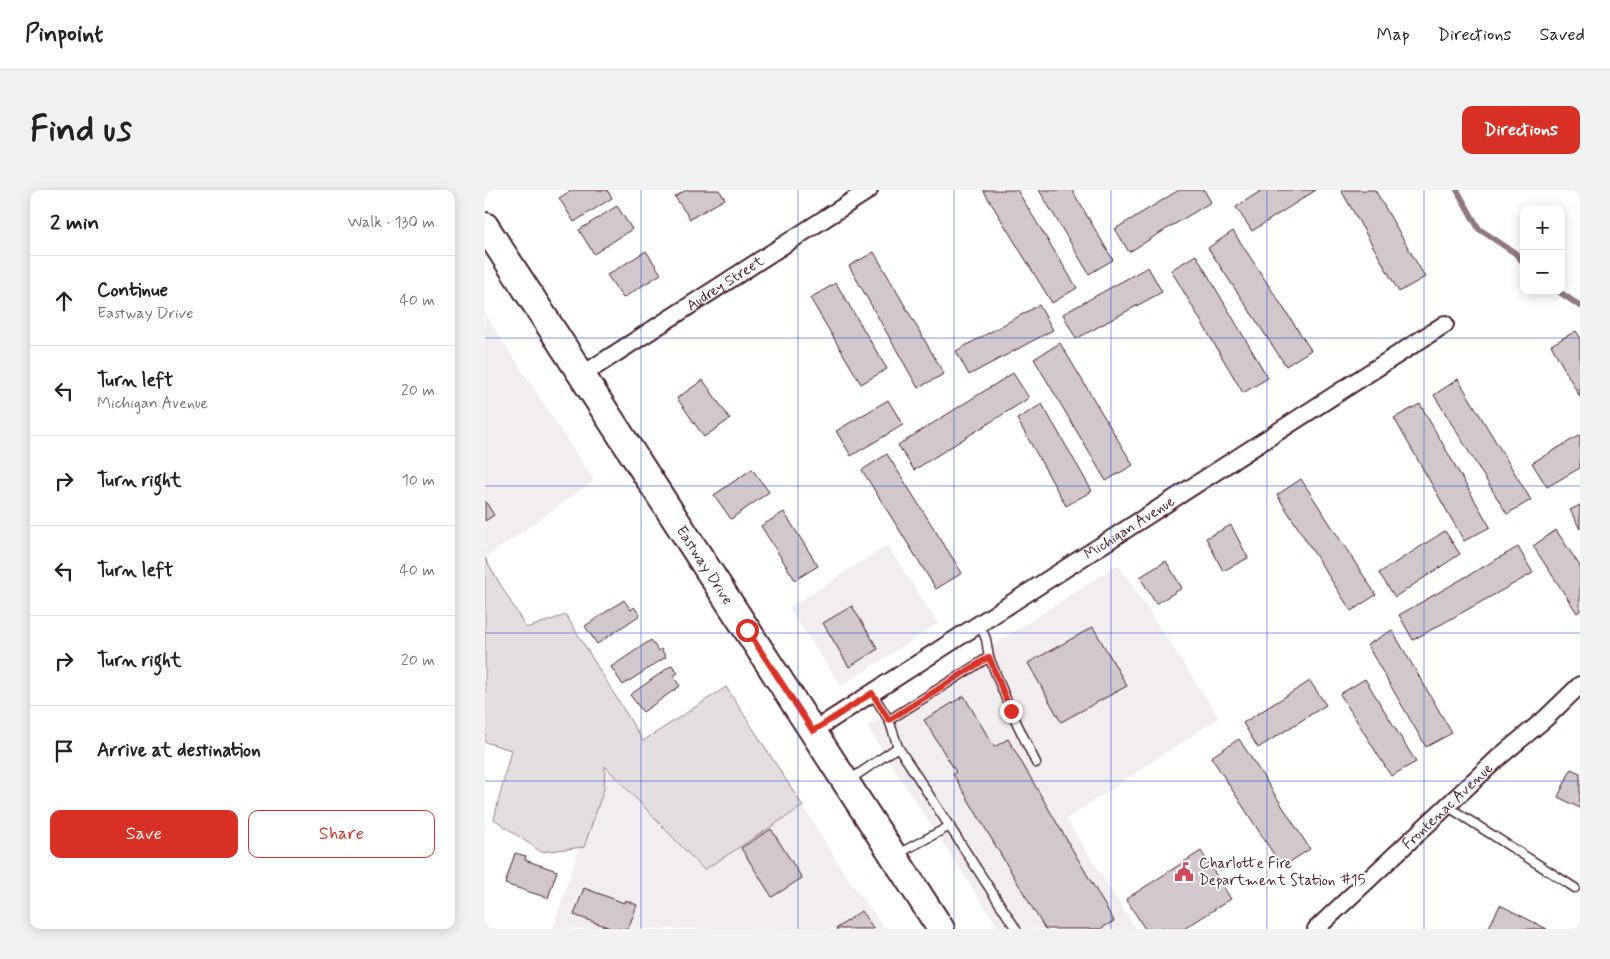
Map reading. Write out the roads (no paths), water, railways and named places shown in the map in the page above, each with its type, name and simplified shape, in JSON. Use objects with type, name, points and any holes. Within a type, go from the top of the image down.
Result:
[{"type":"main road","name":"Eastway Drive","points":[[485,226],[941,929]]},
{"type":"street","name":"Audrey Street","points":[[582,374],[869,190]]},
{"type":"street","name":"Michigan Avenue","points":[[813,731],[1445,324]]},
{"type":"street","name":"Frontenac Avenue","points":[[1316,929],[1498,758],[1546,718],[1580,685]]},
{"type":"lane","points":[[979,623],[986,639],[989,657],[1011,711],[1036,763]]},
{"type":"lane","points":[[889,720],[989,657]]},
{"type":"lane","points":[[872,693],[889,720],[898,746],[1016,929]]},
{"type":"lane","points":[[845,783],[898,746]]},
{"type":"lane","points":[[1447,806],[1575,888]]},
{"type":"lane","points":[[894,856],[950,826]]},
{"type":"waterway","points":[[1457,190],[1479,229],[1515,253],[1520,259]]},
{"type":"waterway","points":[[1564,295],[1580,306]]},
{"type":"place","name":"Charlotte Fire Department Station #15","points":[[1184,872]]}]
